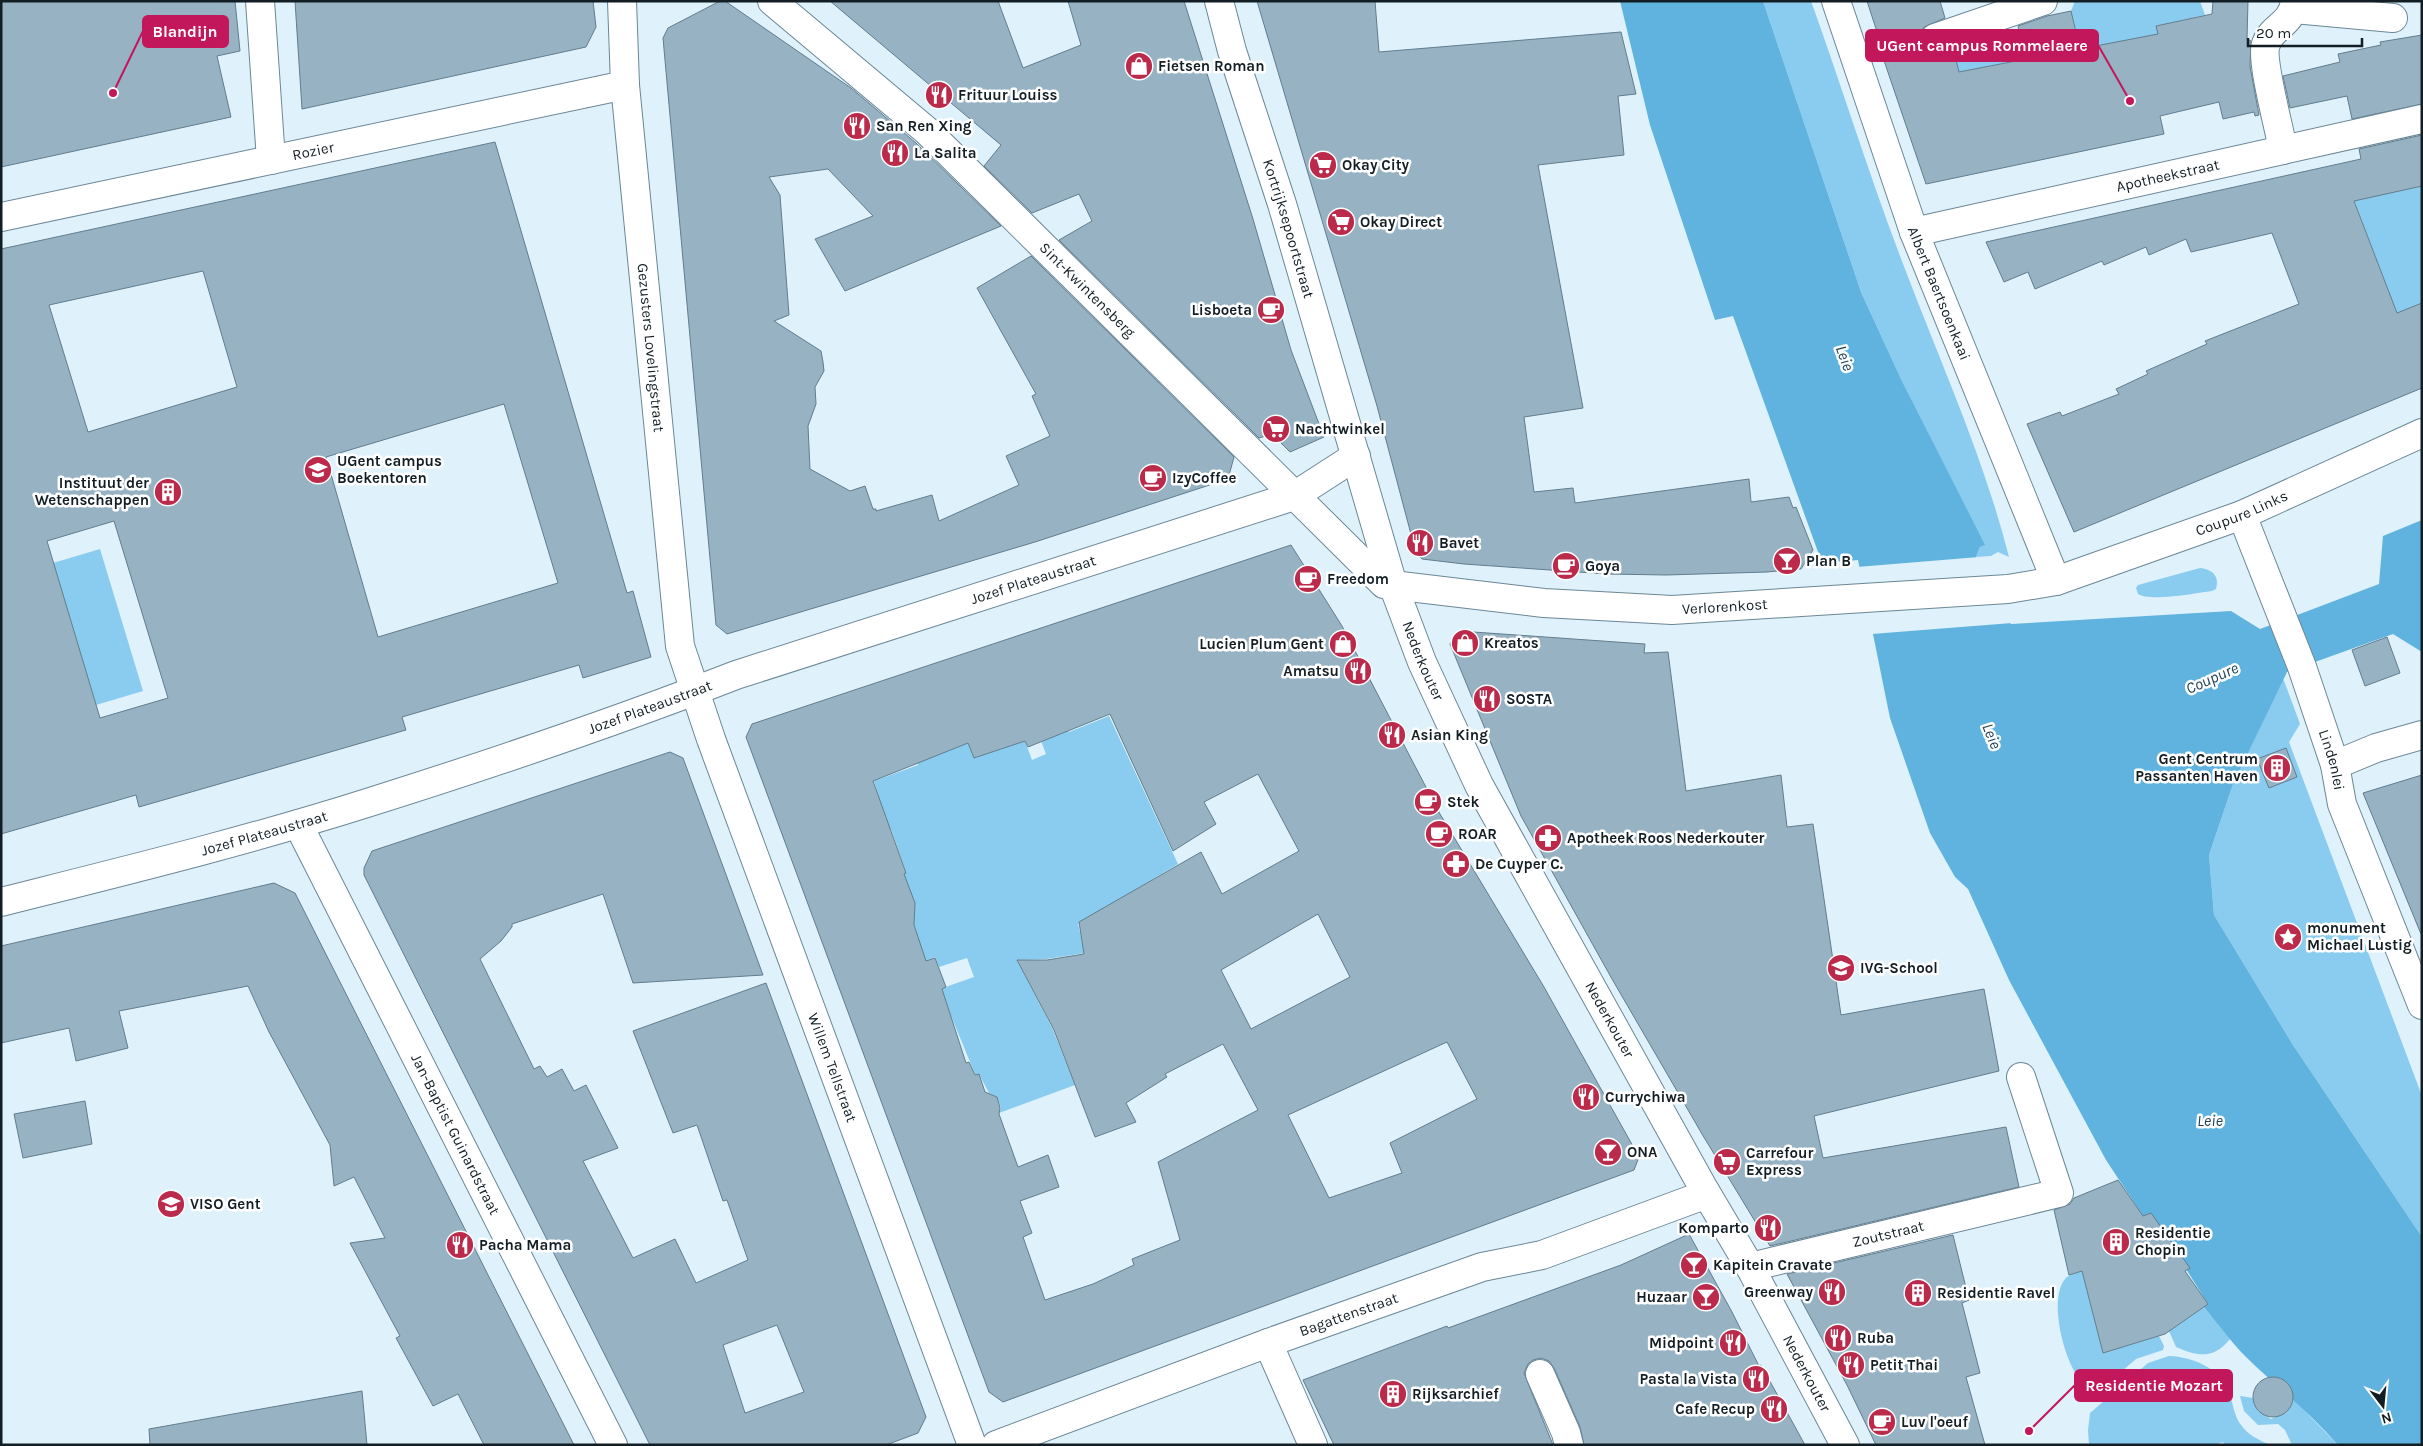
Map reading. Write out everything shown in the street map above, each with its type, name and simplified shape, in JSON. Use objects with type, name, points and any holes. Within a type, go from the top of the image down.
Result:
[{"type":"street","points":[[260,1],[271,160]]},
{"type":"street","name":"Gezusters Lovelingstraat","points":[[622,1],[625,85],[680,646],[695,691]]},
{"type":"street","name":"Sint-Kwintensberg","points":[[772,1],[927,131],[1384,584],[1393,585]]},
{"type":"street","name":"Kortrijksepoortstraat","points":[[1219,1],[1232,51],[1282,204],[1393,585]]},
{"type":"street","name":"Albert Baertsoenkaai","points":[[1836,1],[1914,232],[2056,581]]},
{"type":"street","points":[[1935,38],[2043,1]]},
{"type":"street","points":[[2284,150],[2266,63],[2265,46],[2270,34],[2285,24],[2294,5],[2393,18]]},
{"type":"street","name":"Rozier","points":[[1,217],[625,85]]},
{"type":"street","name":"Apotheekstraat","points":[[1914,232],[2422,119]]},
{"type":"street","name":"Coupure Links","points":[[2056,581],[2242,515],[2422,434]]},
{"type":"street","points":[[1294,496],[1356,456]]},
{"type":"street","name":"Jozef Plateaustraat","points":[[1,902],[298,824],[367,803],[600,726],[736,675],[1294,496]]},
{"type":"street","name":"Lindenlei","points":[[2242,515],[2302,667],[2335,765],[2342,804],[2422,1005]]},
{"type":"street","name":"Verlorenkost","points":[[1393,585],[1544,603],[1672,610],[1863,600],[2008,589],[2056,581]]},
{"type":"street","name":"Nederkouter","points":[[1393,585],[1422,662],[1480,785],[1705,1191],[1750,1267],[1846,1445]]},
{"type":"street","name":"Willem Tellstraat","points":[[695,691],[972,1445]]},
{"type":"street","points":[[2335,765],[2376,748],[2422,735]]},
{"type":"street","name":"Jan-Baptist Guinardstraat","points":[[298,824],[613,1445]]},
{"type":"street","name":"Zoutstraat","points":[[1750,1267],[2059,1193],[2021,1077]]},
{"type":"street","name":"Bagattenstraat","points":[[996,1445],[1268,1343],[1482,1267],[1542,1255],[1696,1198],[1705,1191]]},
{"type":"street","points":[[1268,1343],[1313,1445]]},
{"type":"street","points":[[1540,1374],[1566,1433],[1569,1445]]},
{"type":"shaded area","points":[[1763,1],[1811,1],[1893,236],[1975,447],[2009,557],[1998,552],[1991,556],[1976,557],[1980,547],[1984,545],[1901,379],[1861,292]]},
{"type":"shaded area","points":[[2075,1],[2200,1],[2205,15],[2157,26],[2165,63],[2080,49],[2071,11]]},
{"type":"shaded area","points":[[2006,30],[2014,61],[1947,75],[1939,50]]},
{"type":"shaded area","points":[[2422,186],[2422,303],[2397,313],[2354,200]]},
{"type":"shaded area","points":[[100,549],[143,691],[96,705],[53,563]]},
{"type":"shaded area","points":[[2200,568],[2214,574],[2217,580],[2216,589],[2162,597],[2138,594],[2136,588],[2138,585]]},
{"type":"shaded area","points":[[2283,678],[2300,724],[2289,742],[2422,1096],[2422,1237],[2293,1045],[2214,915],[2209,855],[2233,784]]},
{"type":"shaded area","points":[[1109,716],[1178,864],[1078,924],[1085,953],[1046,959],[1017,960],[1053,1030],[1075,1085],[999,1113],[1001,1108],[997,1097],[989,1093],[979,1074],[975,1074],[940,989],[974,977],[967,958],[939,967],[935,957],[923,962],[914,934],[917,933],[914,925],[915,903],[894,877],[906,872],[891,829],[864,839],[861,801],[878,794],[874,781],[918,765],[914,749],[944,752],[968,743],[974,758],[1025,741],[1032,760],[1046,754],[1038,733],[1063,722],[1069,732]]},
{"type":"shaded area","points":[[2082,1271],[2103,1353],[2159,1336],[2164,1346],[2163,1350],[2136,1359],[2107,1384],[2087,1387],[2079,1379],[2066,1352],[2061,1336],[2058,1303],[2060,1289],[2065,1279]]},
{"type":"shaded area","points":[[2204,1307],[2230,1339],[2212,1353],[2191,1353],[2176,1347],[2169,1331]]},
{"type":"shaded area","points":[[2169,1356],[2205,1365],[2219,1376],[2229,1392],[2241,1425],[2250,1434],[2270,1445],[2225,1445],[2223,1442],[2214,1445],[2089,1445],[2090,1413],[2148,1363]]},
{"type":"shaded area","points":[[2240,1396],[2253,1398],[2258,1411],[2271,1419],[2286,1413],[2294,1400],[2338,1445],[2292,1445],[2285,1430],[2278,1424],[2258,1425],[2244,1411]]},
{"type":"water","name":"Leie","points":[[1620,1],[1763,1],[1861,292],[1901,379],[1985,545],[1980,547],[1976,557],[2011,624],[2231,611],[2260,629],[2379,584],[2383,536],[2422,520],[2422,652],[2393,634],[2287,672],[2233,784],[2209,855],[2214,915],[2293,1045],[2422,1237],[2422,1445],[2338,1445],[2305,1411],[2246,1357],[2225,1333],[2204,1307],[2208,1304],[2151,1213],[2143,1216],[2106,1160],[2009,980],[1968,889],[1955,877],[1930,833],[1890,718],[1858,560],[1822,563],[1733,316],[1715,320],[1650,125]]},
{"type":"pier","points":[[1979,557],[2012,621],[2025,620],[2025,622],[1872,634],[1857,567]]},
{"type":"building","points":[[1,1],[235,1],[240,51],[217,56],[231,117],[1,167]]},
{"type":"building","points":[[295,1],[593,1],[596,27],[586,47],[302,109]]},
{"type":"building","points":[[720,1],[725,1],[851,88],[916,143],[1001,226],[845,291],[815,239],[873,216],[828,169],[769,177],[780,195],[789,315],[774,321],[821,351],[823,362],[824,371],[815,387],[816,404],[808,426],[810,469],[850,491],[865,486],[873,509],[876,509],[876,511],[932,495],[939,521],[1019,485],[1006,456],[1050,436],[1032,396],[1036,394],[977,288],[1031,256],[1234,457],[1228,479],[1035,542],[727,634],[716,625],[663,38],[668,28]]},
{"type":"building","points":[[830,1],[998,1],[1023,68],[1081,45],[1068,1],[1184,1],[1253,219],[1291,350],[1324,437],[1290,452],[1272,434],[1259,438],[1059,240],[1092,221],[1079,194],[1032,213],[984,166],[1001,145]]},
{"type":"building","points":[[1257,1],[1375,1],[1379,52],[1621,32],[1636,94],[1618,96],[1624,155],[1538,165],[1583,408],[1524,417],[1534,492],[1573,488],[1575,503],[1749,479],[1751,502],[1789,497],[1793,508],[1796,507],[1813,550],[1801,569],[1666,575],[1607,574],[1464,564],[1422,559],[1416,553],[1377,406]]},
{"type":"building","points":[[1867,1],[1940,1],[1945,18],[1924,27],[1920,35],[1920,43],[1925,50],[1932,53],[1953,48],[1959,72],[2026,59],[2018,26],[2047,16],[2071,11],[2080,49],[2158,34],[2156,26],[2212,14],[2213,1],[2248,1],[2247,39],[2251,41],[2250,66],[2259,115],[2255,116],[2254,112],[2223,119],[2219,102],[2160,116],[2164,134],[1926,184],[1877,40],[1879,38]]},
{"type":"building","points":[[2422,35],[2422,104],[2352,119],[2347,96],[2290,108],[2283,76],[2340,62],[2338,54],[2381,45],[2380,42]]},
{"type":"building","points":[[2422,135],[2422,186],[2354,201],[2397,313],[2422,303],[2422,388],[2074,532],[2027,424],[2060,412],[2062,416],[2119,394],[2116,389],[2148,374],[2146,371],[2207,344],[2205,341],[2299,304],[2272,233],[2191,252],[2186,239],[2149,255],[2146,247],[2104,265],[2102,261],[2035,289],[2028,272],[2004,282],[1986,242],[2361,159],[2359,149]]},
{"type":"building","name":"UGent campus Boekentoren","points":[[495,142],[627,593],[633,591],[651,657],[583,678],[579,665],[402,717],[406,730],[139,807],[136,795],[1,834],[1,249]],"holes":[[[203,271],[237,387],[88,432],[49,305]],[[504,404],[558,583],[378,637],[326,457]],[[114,521],[168,698],[100,718],[47,541]]]},
{"type":"building","points":[[1291,545],[1342,626],[1440,814],[1544,987],[1639,1157],[1634,1170],[1003,1402],[989,1392],[746,737],[752,724]],"holes":[[[1110,714],[1173,851],[1216,824],[1204,802],[1258,774],[1299,851],[1222,894],[1201,852],[1079,922],[1084,954],[1047,960],[1017,960],[1054,1030],[1095,1137],[1136,1122],[1126,1103],[1167,1077],[1165,1074],[1223,1044],[1258,1110],[1158,1162],[1180,1240],[1132,1259],[1134,1265],[1093,1284],[1045,1300],[1023,1237],[1032,1233],[1020,1201],[1059,1187],[1048,1155],[1018,1167],[999,1114],[1000,1108],[997,1097],[985,1092],[979,1074],[975,1075],[969,1062],[966,1063],[942,989],[946,987],[935,958],[926,961],[914,925],[915,903],[873,781],[968,743],[974,758],[1025,741],[1028,747]],[[1318,914],[1350,977],[1251,1029],[1221,970]],[[1447,1042],[1477,1099],[1390,1143],[1402,1173],[1329,1198],[1288,1115]]]},
{"type":"building","points":[[1459,631],[1645,644],[1644,653],[1668,652],[1686,791],[1781,775],[1787,827],[1813,824],[1841,1015],[1984,989],[1999,1071],[1814,1116],[1823,1158],[2006,1127],[2019,1187],[1770,1246],[1612,979],[1521,816],[1450,644]]},
{"type":"building","points":[[2387,637],[2400,673],[2365,686],[2352,650]]},
{"type":"building","name":"Gent Centrum Passanten Haven","points":[[2286,748],[2297,777],[2269,788],[2257,759]]},
{"type":"building","points":[[670,752],[683,758],[763,975],[633,983],[603,894],[512,924],[512,927],[501,941],[480,959],[534,1069],[540,1066],[547,1077],[562,1069],[574,1091],[586,1085],[618,1148],[583,1161],[633,1258],[675,1239],[696,1283],[748,1260],[727,1200],[723,1201],[697,1125],[673,1133],[633,1031],[766,983],[926,1417],[918,1433],[886,1445],[650,1445],[364,875],[364,868],[372,851]],"holes":[[[777,1325],[804,1392],[745,1413],[723,1345]]]},
{"type":"building","points":[[2422,775],[2422,934],[2421,934],[2363,793]]},
{"type":"building","points":[[274,883],[295,893],[574,1445],[484,1445],[458,1394],[433,1406],[396,1338],[400,1336],[350,1243],[385,1238],[354,1177],[334,1186],[330,1145],[269,1032],[248,986],[119,1011],[128,1048],[76,1061],[69,1028],[1,1043],[1,946]]},
{"type":"building","points":[[85,1101],[92,1144],[23,1158],[14,1114]]},
{"type":"building","name":"Residentie Chopin","points":[[2118,1180],[2143,1216],[2151,1213],[2190,1268],[2185,1271],[2208,1304],[2165,1334],[2103,1353],[2082,1271],[2069,1275],[2054,1210],[2070,1204],[2074,1198]]},
{"type":"building","points":[[1689,1234],[1759,1366],[1761,1365],[1805,1445],[1584,1445],[1580,1427],[1554,1368],[1549,1361],[1541,1358],[1533,1360],[1528,1364],[1524,1373],[1553,1445],[1334,1445],[1303,1380],[1447,1326],[1448,1328],[1621,1265]]},
{"type":"building","points":[[1953,1235],[1969,1300],[1962,1303],[1980,1373],[1966,1377],[1985,1445],[1876,1445],[1847,1385],[1787,1274]]},
{"type":"building","points":[[2277,1377],[2284,1380],[2290,1386],[2293,1397],[2292,1405],[2284,1414],[2277,1417],[2269,1417],[2262,1414],[2254,1405],[2253,1393],[2256,1386],[2265,1378]]},
{"type":"building","points":[[362,1391],[367,1445],[150,1445],[149,1429]]},
{"type":"place","name":"Fietsen Roman","points":[[1139,66]]},
{"type":"place","name":"Blandijn","points":[[113,93]]},
{"type":"place","name":"Frituur Louiss","points":[[939,95]]},
{"type":"place","name":"UGent campus Rommelaere","points":[[2130,101]]},
{"type":"place","name":"San Ren Xing","points":[[857,126]]},
{"type":"place","name":"La Salita","points":[[895,153]]},
{"type":"place","name":"Okay City","points":[[1323,165]]},
{"type":"place","name":"Okay Direct","points":[[1341,222]]},
{"type":"place","name":"Lisboeta","points":[[1271,310]]},
{"type":"place","name":"Nachtwinkel","points":[[1276,429]]},
{"type":"place","name":"UGent campus Boekentoren","points":[[318,470]]},
{"type":"place","name":"IzyCoffee","points":[[1153,478]]},
{"type":"place","name":"Instituut der Wetenschappen","points":[[168,492]]},
{"type":"place","name":"Bavet","points":[[1420,543]]},
{"type":"place","name":"Plan B","points":[[1787,561]]},
{"type":"place","name":"Goya","points":[[1566,566]]},
{"type":"place","name":"Freedom","points":[[1308,579]]},
{"type":"place","name":"Kreatos","points":[[1465,643]]},
{"type":"place","name":"Lucien Plum Gent","points":[[1343,644]]},
{"type":"place","name":"Amatsu","points":[[1358,671]]},
{"type":"place","name":"SOSTA","points":[[1487,699]]},
{"type":"place","name":"Asian King","points":[[1392,735]]},
{"type":"place","name":"Gent Centrum Passanten Haven","points":[[2277,768]]},
{"type":"place","name":"Stek","points":[[1428,802]]},
{"type":"place","name":"ROAR","points":[[1439,834]]},
{"type":"place","name":"Apotheek Roos Nederkouter","points":[[1548,838]]},
{"type":"place","name":"De Cuyper C.","points":[[1456,864]]},
{"type":"place","name":"monument Michael Lustig","points":[[2288,937]]},
{"type":"place","name":"IVG-School","points":[[1841,968]]},
{"type":"place","name":"Currychiwa","points":[[1586,1097]]},
{"type":"place","name":"ONA","points":[[1608,1152]]},
{"type":"place","name":"Carrefour Express","points":[[1727,1162]]},
{"type":"place","name":"VISO Gent","points":[[171,1204]]},
{"type":"place","name":"Komparto","points":[[1768,1228]]},
{"type":"place","name":"Residentie Chopin","points":[[2116,1242]]},
{"type":"place","name":"Pacha Mama","points":[[460,1245]]},
{"type":"place","name":"Kapitein Cravate","points":[[1694,1265]]},
{"type":"place","name":"Greenway","points":[[1832,1292]]},
{"type":"place","name":"Residentie Ravel","points":[[1918,1293]]},
{"type":"place","name":"Huzaar","points":[[1706,1297]]},
{"type":"place","name":"Ruba","points":[[1838,1338]]},
{"type":"place","name":"Midpoint","points":[[1733,1343]]},
{"type":"place","name":"Petit Thai","points":[[1851,1365]]},
{"type":"place","name":"Pasta la Vista","points":[[1756,1379]]},
{"type":"place","name":"Rijksarchief","points":[[1393,1394]]},
{"type":"place","name":"Cafe Recup","points":[[1774,1409]]},
{"type":"place","name":"Luv l'oeuf","points":[[1882,1422]]},
{"type":"place","name":"Residentie Mozart","points":[[2029,1431]]},
{"type":"water label","name":"Coupure","points":[[2212,678]]}]
